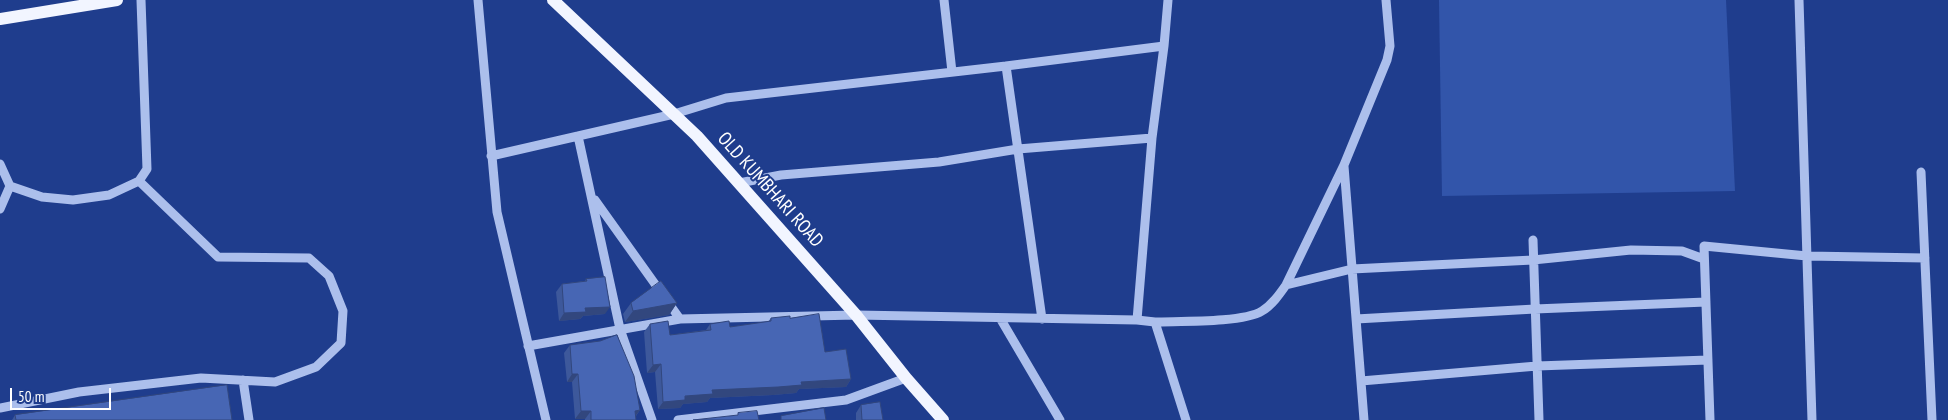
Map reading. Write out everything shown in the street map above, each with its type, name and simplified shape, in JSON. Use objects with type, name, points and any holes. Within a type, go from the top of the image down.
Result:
[{"type":"main road","points":[[0,19],[117,0]]},
{"type":"main road","name":"OLD KUMBHARI ROAD","points":[[553,0],[697,136],[856,315],[906,378],[943,420]]},
{"type":"street","points":[[0,164],[10,186],[42,197],[73,200],[109,195],[139,181],[147,169],[141,0]]},
{"type":"street","points":[[478,0],[497,212],[546,420]]},
{"type":"street","points":[[944,0],[952,72]]},
{"type":"street","points":[[1137,320],[1152,138],[1168,0]]},
{"type":"street","points":[[528,346],[680,319],[856,315],[1137,320],[1155,322],[1246,318],[1262,311],[1275,300],[1286,286],[1344,165],[1387,60],[1390,46],[1386,0]]},
{"type":"street","points":[[1799,0],[1812,420]]},
{"type":"street","points":[[491,156],[674,114],[726,98],[1164,46]]},
{"type":"street","points":[[1006,66],[1042,319]]},
{"type":"street","points":[[578,136],[620,329],[652,420]]},
{"type":"street","points":[[739,183],[781,175],[939,162],[1018,149],[1152,138]]},
{"type":"street","points":[[1344,165],[1364,420]]},
{"type":"street","points":[[1921,172],[1932,420]]},
{"type":"street","points":[[0,408],[79,392],[201,378],[275,382],[316,367],[341,343],[343,311],[329,276],[309,258],[218,257],[139,181]]},
{"type":"street","points":[[0,209],[10,186]]},
{"type":"street","points":[[592,196],[680,319]]},
{"type":"street","points":[[1533,240],[1539,420]]},
{"type":"street","points":[[1710,420],[1704,246],[1807,256],[1925,258]]},
{"type":"street","points":[[1286,286],[1352,270],[1533,260],[1631,250],[1682,251],[1704,259]]},
{"type":"street","points":[[1356,319],[1706,302]]},
{"type":"street","points":[[1000,318],[1060,420]]},
{"type":"street","points":[[1155,322],[1186,420]]},
{"type":"street","points":[[1361,381],[1537,366],[1708,360]]},
{"type":"street","points":[[678,420],[846,400],[906,378]]},
{"type":"street","points":[[243,380],[249,420]]},
{"type":"shaded area","points":[[1439,0],[1726,0],[1735,191],[1442,196]]},
{"type":"building","points":[[605,277],[610,307],[585,308],[586,312],[564,313],[562,284]]},
{"type":"building","points":[[661,281],[677,303],[633,311],[631,303]]},
{"type":"building","points":[[819,314],[825,352],[846,349],[851,379],[801,382],[802,385],[778,387],[712,390],[713,394],[685,396],[685,400],[663,402],[661,364],[653,365],[650,324],[668,321],[670,335],[711,330],[710,324],[729,321],[730,327],[771,321],[771,318],[790,316],[790,318]]},
{"type":"building","points":[[617,335],[634,376],[640,410],[635,411],[636,420],[591,420],[591,411],[581,411],[578,374],[572,374],[570,345],[600,341]]},
{"type":"building","points":[[227,385],[232,420],[16,420],[15,415]]},
{"type":"building","points":[[880,402],[883,420],[862,420],[861,405]]},
{"type":"building","points":[[824,408],[826,420],[781,420],[781,416]]},
{"type":"building","points":[[757,411],[759,420],[693,420],[738,415],[738,413]]}]
